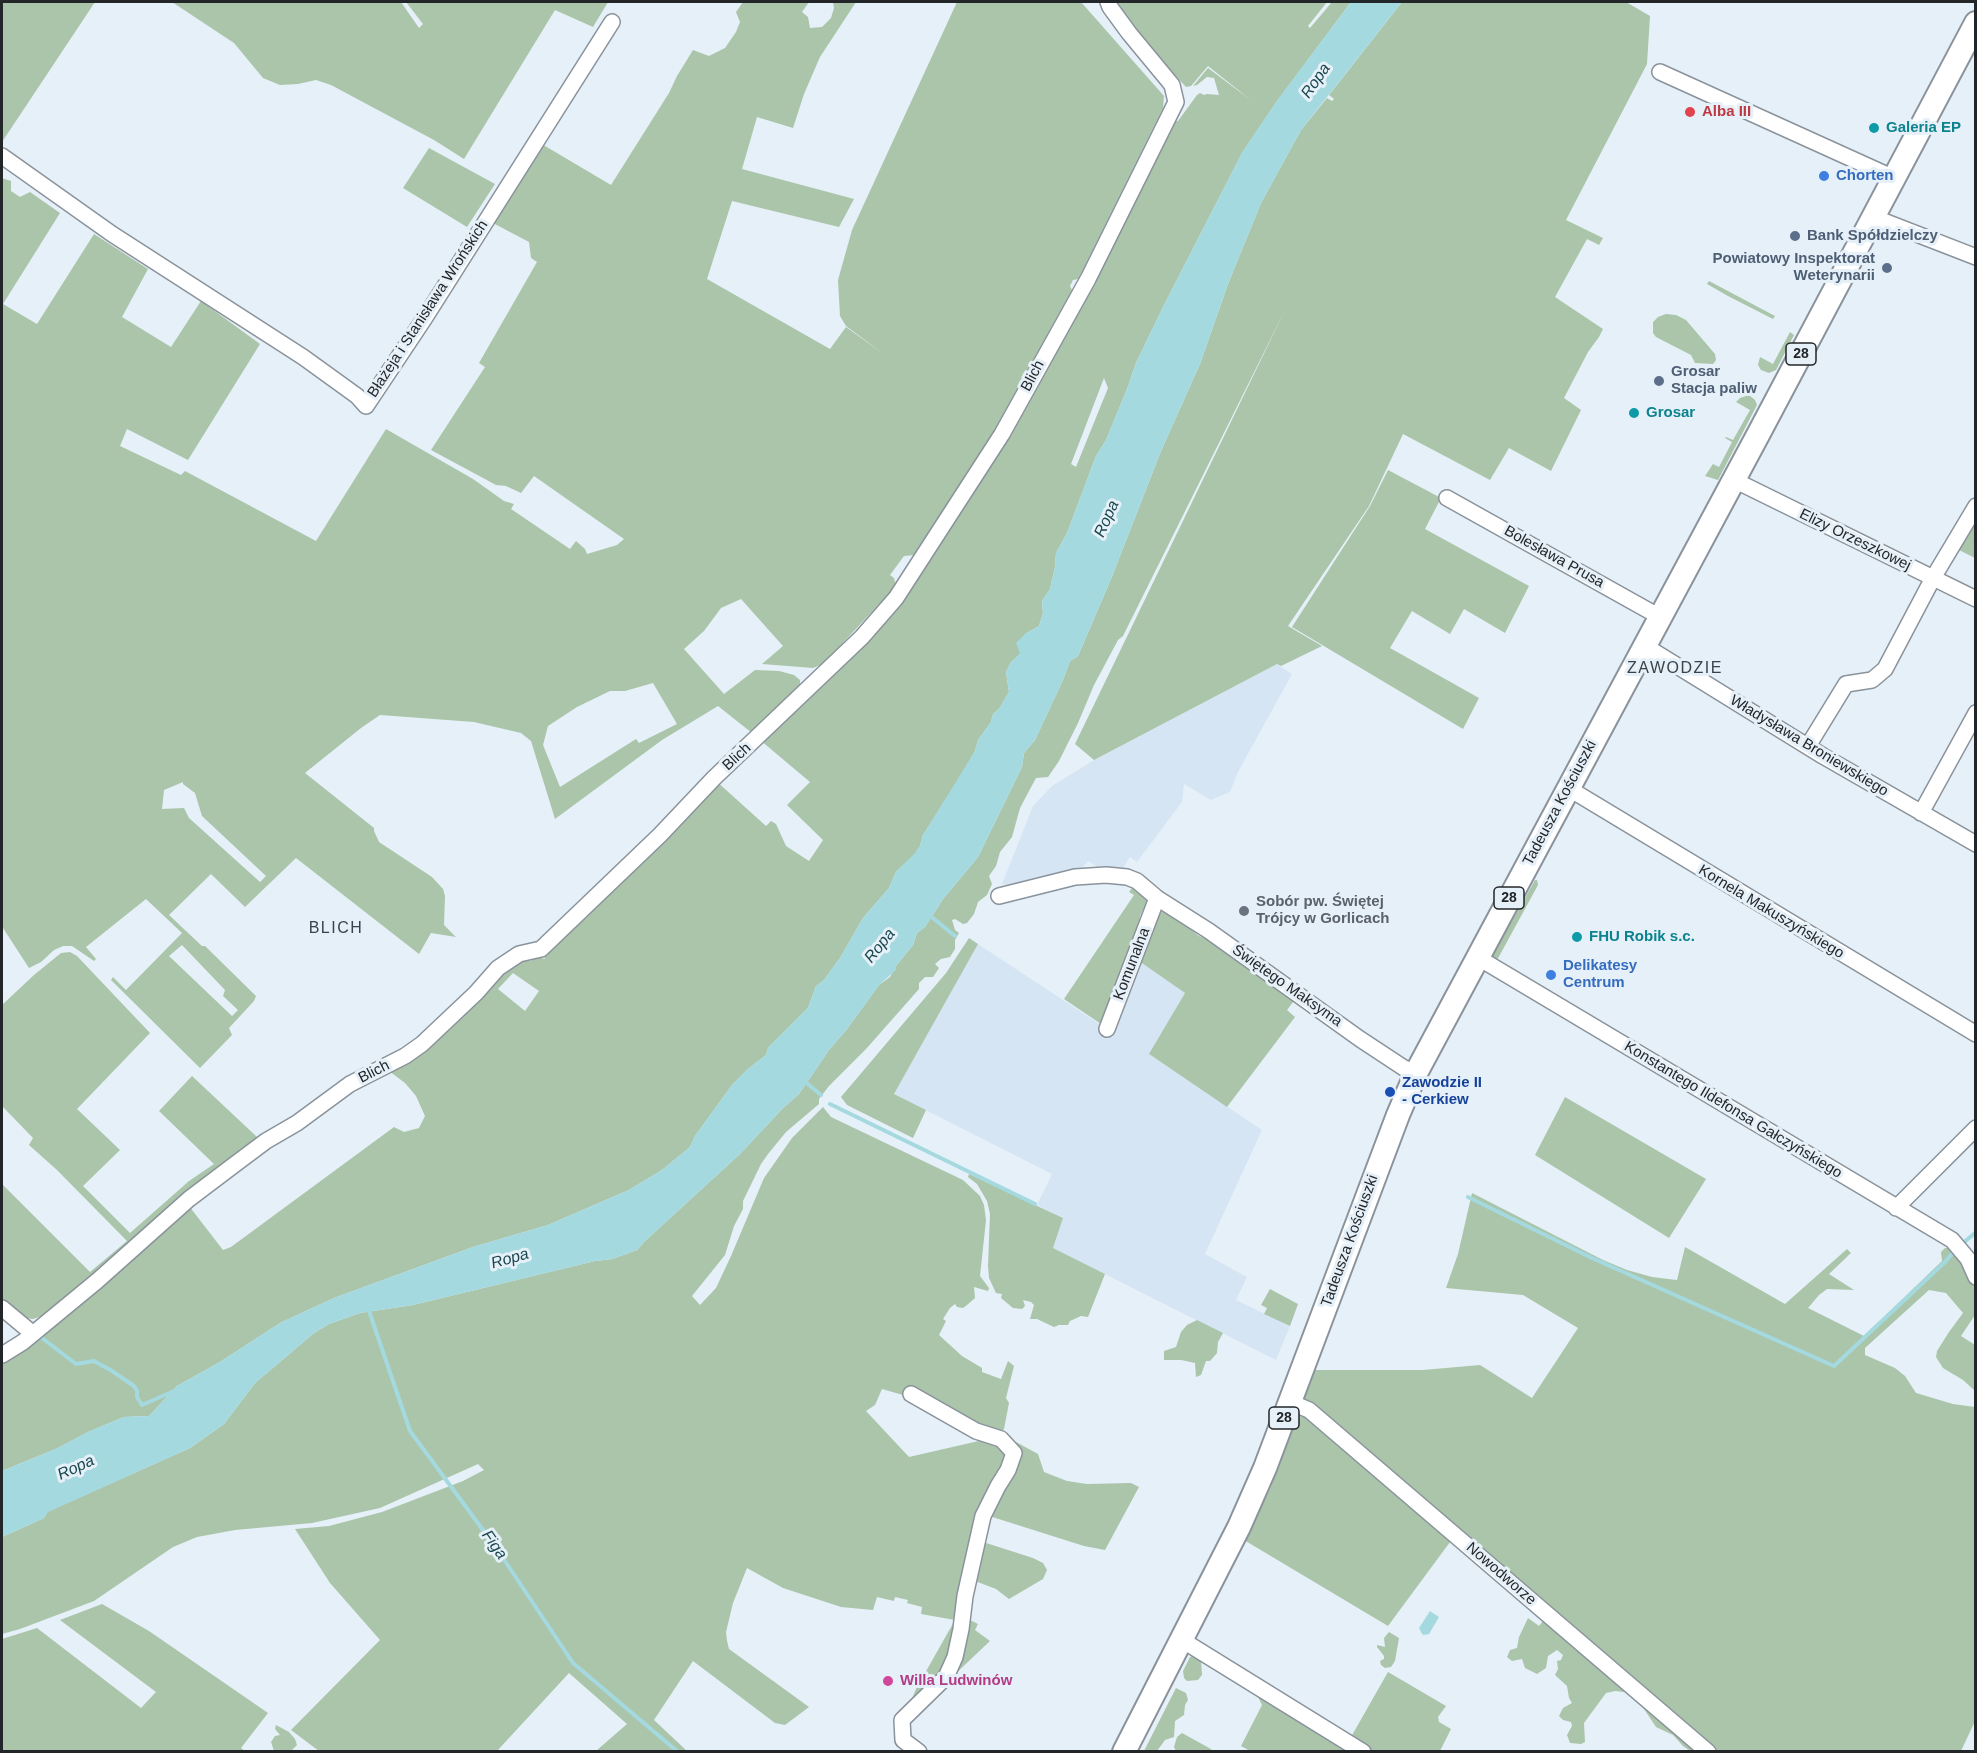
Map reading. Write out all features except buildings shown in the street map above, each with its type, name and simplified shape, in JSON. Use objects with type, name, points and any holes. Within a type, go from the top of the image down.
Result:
[{"type":"main road","name":"Tadeusza Kościuszki","points":[[1125,1752],[1239,1527],[1265,1468],[1390,1134],[1416,1073],[1873,217],[1973,35]]},
{"type":"street","name":"Blich","points":[[2,1355],[23,1342],[105,1275],[189,1199],[230,1168],[350,1084],[405,1056],[422,1044],[476,993],[498,968],[519,954],[541,949],[660,835],[714,778],[862,637],[896,598],[1002,434],[1088,279],[1176,102],[1172,85],[1129,33],[1108,2]]},
{"type":"street","name":"Błażeja i Stanisława Wrońskich","points":[[2,156],[112,234],[303,357],[357,396],[366,406],[426,316],[612,22]]},
{"type":"street","points":[[1660,72],[1894,178]]},
{"type":"street","points":[[1873,217],[1976,257]]},
{"type":"street","name":"Elizy Orzeszkowej","points":[[1734,480],[1976,599]]},
{"type":"street","name":"Bolesława Prusa","points":[[1447,498],[1660,617]]},
{"type":"street","points":[[1808,746],[1846,684],[1872,680],[1885,669],[1933,578],[1976,506]]},
{"type":"street","name":"Władysława Broniewskiego","points":[[1645,646],[1808,746],[1976,844]]},
{"type":"street","points":[[1921,813],[1976,712]]},
{"type":"street","name":"Kornela Makuszyńskiego","points":[[1568,788],[1976,1034]]},
{"type":"street","name":"Świętego Maksyma","points":[[999,896],[1075,877],[1106,875],[1127,877],[1137,881],[1157,898],[1209,931],[1360,1039],[1404,1068],[1416,1073]]},
{"type":"street","name":"Komunalna","points":[[1107,1029],[1157,898]]},
{"type":"street","name":"Konstantego Ildefonsa Gałczyńskiego","points":[[1477,957],[1952,1240],[1968,1259],[1976,1277]]},
{"type":"street","points":[[1896,1208],[1976,1128]]},
{"type":"street","points":[[2,1308],[32,1333]]},
{"type":"street","points":[[911,1394],[976,1431],[1001,1439],[1014,1453],[1008,1470],[983,1516],[965,1596],[955,1657],[946,1677],[902,1720],[903,1740],[919,1752]]},
{"type":"street","name":"Nowodworze","points":[[1290,1402],[1309,1410],[1708,1752]]},
{"type":"street","points":[[1182,1640],[1363,1752]]},
{"type":"shaded area","points":[[1277,664],[1292,674],[1238,772],[1230,792],[1211,800],[1184,784],[1182,802],[1137,862],[1130,857],[1122,870],[1101,869],[1088,861],[1082,868],[1014,886],[1002,884],[1033,806],[1052,786],[1094,760]]},
{"type":"shaded area","points":[[978,944],[1110,1031],[1115,1029],[1139,961],[1185,993],[1150,1055],[1262,1130],[1205,1254],[1247,1277],[1236,1300],[1290,1326],[1276,1360],[1053,1248],[1063,1218],[1037,1205],[1052,1174],[894,1094]]},
{"type":"green space","points":[[2,2],[95,2],[2,142]]},
{"type":"green space","points":[[172,2],[401,2],[419,28],[423,24],[406,2],[608,2],[593,27],[555,10],[464,159],[434,140],[331,85],[316,80],[280,85],[263,78],[234,43]]},
{"type":"green space","points":[[743,2],[809,2],[802,12],[808,17],[810,28],[822,27],[831,18],[833,2],[856,2],[820,57],[804,94],[793,128],[757,117],[742,169],[854,199],[839,227],[732,201],[707,279],[830,349],[846,327],[885,355],[846,326],[840,316],[838,280],[852,230],[957,2],[1081,2],[1164,96],[1163,108],[1078,279],[1073,280],[1070,286],[1072,290],[993,433],[963,480],[915,555],[904,556],[890,575],[894,578],[896,586],[823,664],[813,668],[762,664],[783,646],[741,599],[721,608],[704,631],[684,649],[724,694],[755,670],[779,671],[794,675],[800,680],[800,685],[752,733],[718,706],[662,740],[555,819],[531,741],[521,733],[474,722],[380,715],[361,728],[305,773],[374,828],[379,842],[432,877],[443,889],[445,896],[444,925],[456,937],[431,933],[419,954],[296,858],[245,907],[211,874],[169,915],[202,946],[205,946],[256,996],[229,1028],[232,1035],[200,1068],[111,980],[113,977],[126,990],[182,933],[146,899],[86,947],[96,959],[94,961],[72,946],[63,946],[29,968],[2,928],[2,178],[11,181],[11,191],[20,197],[30,192],[60,213],[3,304],[37,324],[94,234],[148,269],[122,317],[171,347],[201,301],[260,344],[188,460],[127,429],[120,446],[181,475],[185,471],[316,541],[386,429],[473,479],[504,501],[514,504],[511,509],[570,549],[576,541],[587,554],[617,545],[624,539],[534,476],[521,493],[506,486],[496,485],[431,450],[485,367],[479,363],[537,262],[531,258],[529,242],[491,222],[540,143],[611,185],[669,93],[693,50],[709,56],[725,48],[740,22],[736,12]],"holes":[[[653,683],[677,724],[639,743],[636,739],[560,787],[543,745],[548,726],[577,707],[610,691],[625,691]],[[183,782],[195,793],[202,816],[266,876],[260,882],[189,818],[184,808],[162,809],[164,790]],[[182,945],[225,990],[223,996],[238,1010],[232,1016],[169,956]]]},
{"type":"green space","points":[[1113,2],[1327,2],[1308,26],[1310,28],[1332,2],[1351,2],[1277,101],[1242,153],[1163,307],[1136,363],[1106,440],[1096,456],[1067,533],[1056,553],[1050,589],[1042,601],[1043,613],[1039,626],[1025,634],[1020,654],[1011,662],[1006,672],[1009,692],[999,709],[993,714],[991,722],[978,740],[975,751],[923,835],[915,854],[896,872],[889,888],[863,918],[840,958],[824,980],[816,986],[808,1008],[768,1048],[766,1055],[732,1085],[695,1136],[690,1147],[662,1170],[629,1190],[548,1225],[473,1247],[334,1298],[280,1323],[220,1362],[177,1386],[149,1416],[124,1417],[2,1471],[2,1362],[189,1206],[223,1250],[231,1247],[394,1127],[404,1132],[419,1128],[425,1116],[416,1096],[405,1083],[389,1071],[492,980],[523,957],[530,961],[538,957],[545,959],[542,951],[715,780],[766,826],[771,821],[776,824],[786,846],[809,861],[823,840],[787,805],[810,782],[760,740],[904,590],[1173,122],[1178,121],[1200,93],[1219,95],[1214,78],[1207,77],[1193,86],[1208,68],[1252,101],[1208,66],[1191,86],[1186,87],[1140,37]],"holes":[[[1104,378],[1108,388],[1076,467],[1071,464]],[[513,973],[539,991],[525,1011],[498,989]]]},
{"type":"green space","points":[[1402,2],[1626,2],[1650,16],[1647,64],[1566,220],[1603,238],[1599,245],[1587,239],[1555,297],[1603,329],[1564,398],[1581,410],[1551,471],[1509,448],[1490,480],[1403,434],[1369,506],[1288,626],[1322,646],[1281,666],[1277,664],[1094,760],[1075,744],[1286,308],[1123,636],[1118,640],[1094,685],[1059,761],[1048,777],[1036,778],[1020,808],[1012,837],[1000,852],[996,866],[989,876],[992,884],[987,895],[978,902],[974,914],[967,923],[952,920],[955,930],[959,933],[955,940],[955,949],[950,957],[941,959],[935,964],[939,968],[933,977],[925,977],[919,983],[919,989],[866,1049],[829,1086],[819,1099],[819,1104],[786,1132],[768,1154],[743,1201],[743,1209],[734,1226],[725,1255],[692,1296],[700,1305],[716,1288],[764,1178],[792,1138],[823,1107],[831,1117],[963,1180],[980,1196],[986,1220],[980,1276],[989,1288],[988,1291],[974,1287],[975,1298],[963,1308],[955,1304],[950,1308],[943,1319],[946,1321],[939,1335],[962,1356],[982,1368],[982,1372],[1001,1379],[1008,1361],[1014,1366],[1006,1398],[1009,1403],[1004,1429],[999,1434],[907,1389],[903,1395],[882,1389],[875,1405],[866,1411],[909,1457],[983,1440],[995,1442],[1009,1456],[984,1504],[944,1673],[907,1711],[916,1689],[955,1620],[921,1614],[922,1607],[895,1597],[894,1601],[877,1597],[873,1610],[841,1607],[783,1588],[747,1568],[733,1603],[726,1632],[727,1641],[729,1649],[809,1707],[785,1725],[775,1723],[693,1661],[654,1720],[687,1751],[596,1751],[627,1724],[569,1673],[497,1751],[319,1751],[291,1730],[380,1640],[330,1583],[295,1529],[329,1526],[382,1512],[463,1481],[484,1470],[478,1464],[380,1508],[312,1523],[235,1530],[197,1537],[173,1547],[94,1601],[2,1634],[2,1537],[44,1518],[47,1512],[190,1448],[224,1424],[255,1383],[314,1333],[329,1324],[360,1313],[413,1305],[595,1261],[612,1259],[637,1250],[740,1154],[799,1094],[829,1050],[879,985],[890,977],[913,945],[917,933],[925,927],[943,899],[978,857],[1022,767],[1024,753],[1035,740],[1070,661],[1078,656],[1161,451],[1200,364],[1228,284],[1261,203],[1301,130],[1327,98],[1332,101],[1334,99],[1329,95]]},
{"type":"green space","points":[[429,148],[495,184],[467,227],[403,188]]},
{"type":"green space","points":[[1709,281],[1775,316],[1773,319],[1728,296],[1707,284]]},
{"type":"green space","points":[[1666,314],[1676,315],[1686,320],[1715,354],[1716,360],[1713,364],[1695,363],[1691,355],[1656,337],[1653,333],[1653,322]]},
{"type":"green space","points":[[1790,332],[1794,335],[1776,370],[1769,373],[1761,370],[1758,365],[1760,357],[1773,364]]},
{"type":"green space","points":[[1749,395],[1757,405],[1718,480],[1705,476],[1713,464],[1719,467],[1732,442],[1725,438],[1733,440],[1750,410],[1736,402]]},
{"type":"green space","points":[[1388,470],[1441,498],[1425,529],[1529,586],[1505,633],[1464,609],[1450,634],[1412,611],[1390,648],[1479,698],[1463,729],[1292,627],[1370,506]]},
{"type":"green space","points":[[1970,519],[1975,522],[1975,558],[1955,548]]},
{"type":"green space","points":[[1535,880],[1538,885],[1496,962],[1489,962]]},
{"type":"green space","points":[[1133,887],[1148,899],[1101,1024],[1064,999],[1134,895],[1129,892]]},
{"type":"green space","points":[[1156,913],[1171,914],[1199,936],[1217,944],[1296,998],[1287,1010],[1295,1017],[1227,1107],[1149,1054],[1185,993],[1139,961]]},
{"type":"green space","points":[[969,938],[978,944],[894,1094],[926,1110],[913,1138],[847,1105],[841,1097],[946,973]]},
{"type":"green space","points":[[70,952],[77,956],[150,1033],[77,1109],[120,1150],[83,1186],[130,1233],[189,1181],[214,1164],[159,1111],[192,1076],[257,1137],[257,1142],[56,1307],[42,1316],[33,1319],[24,1318],[2,1301],[2,1184],[90,1272],[127,1241],[29,1145],[33,1138],[2,1106],[2,1005],[61,953]]},
{"type":"green space","points":[[1565,1097],[1706,1179],[1669,1238],[1535,1155]]},
{"type":"green space","points":[[969,1174],[1063,1218],[1053,1248],[1105,1274],[1088,1317],[1081,1316],[1070,1321],[1068,1325],[1054,1327],[1037,1319],[1030,1319],[1034,1305],[1031,1302],[1023,1300],[1025,1306],[1022,1309],[1013,1308],[1001,1298],[1002,1294],[996,1293],[989,1278],[988,1266],[990,1214],[987,1201],[977,1184],[968,1177]]},
{"type":"green space","points":[[1472,1193],[1627,1270],[1652,1277],[1677,1280],[1685,1247],[1785,1304],[1847,1249],[1851,1253],[1829,1274],[1854,1290],[1827,1289],[1808,1308],[1864,1336],[1942,1261],[1941,1252],[1945,1248],[1954,1246],[1975,1289],[1975,1315],[1961,1336],[1975,1345],[1975,1391],[1963,1380],[1943,1368],[1936,1357],[1937,1351],[1963,1313],[1946,1293],[1929,1290],[1865,1348],[1865,1355],[1895,1368],[1905,1376],[1916,1393],[1953,1404],[1975,1407],[1976,1719],[1961,1751],[1714,1752],[1700,1749],[1690,1751],[1673,1735],[1656,1727],[1632,1696],[1632,1689],[1606,1693],[1584,1723],[1585,1742],[1570,1743],[1567,1735],[1572,1726],[1571,1722],[1559,1716],[1563,1708],[1572,1703],[1567,1686],[1555,1675],[1558,1669],[1557,1661],[1561,1660],[1563,1655],[1557,1650],[1548,1656],[1546,1668],[1537,1674],[1525,1668],[1522,1659],[1512,1661],[1507,1657],[1510,1650],[1517,1648],[1519,1637],[1528,1618],[1539,1626],[1546,1617],[1303,1402],[1314,1370],[1423,1370],[1480,1365],[1532,1398],[1578,1328],[1523,1295],[1446,1288],[1458,1254]]},
{"type":"green space","points":[[1270,1289],[1298,1304],[1290,1326],[1264,1314],[1267,1308],[1261,1305]]},
{"type":"green space","points":[[1197,1320],[1223,1333],[1218,1342],[1217,1353],[1210,1361],[1206,1361],[1201,1375],[1196,1377],[1195,1363],[1164,1360],[1164,1351],[1176,1347],[1181,1332],[1187,1325]]},
{"type":"green space","points":[[1298,1416],[1308,1417],[1450,1542],[1388,1626],[1244,1540],[1270,1489]]},
{"type":"green space","points":[[1016,1442],[1038,1454],[1044,1472],[1067,1481],[1087,1484],[1131,1483],[1139,1487],[1105,1550],[1084,1546],[986,1515]]},
{"type":"green space","points":[[983,1542],[1043,1563],[1047,1570],[1043,1579],[1009,1599],[996,1589],[975,1581]]},
{"type":"green space","points":[[102,1604],[149,1631],[268,1713],[241,1748],[245,1751],[2,1751],[2,1639],[37,1628],[141,1708],[156,1692],[60,1620]]},
{"type":"green space","points":[[968,1619],[978,1624],[975,1630],[990,1641],[952,1677]]},
{"type":"green space","points":[[1389,1632],[1399,1638],[1395,1661],[1391,1667],[1385,1668],[1380,1661],[1384,1659],[1384,1656],[1377,1645],[1385,1647],[1384,1638]]},
{"type":"green space","points":[[1194,1655],[1201,1659],[1202,1675],[1198,1680],[1187,1681],[1183,1671],[1190,1657]]},
{"type":"green space","points":[[1388,1672],[1446,1706],[1438,1717],[1439,1722],[1451,1729],[1440,1751],[1373,1751],[1351,1737]]},
{"type":"green space","points":[[1176,1688],[1186,1693],[1188,1700],[1184,1715],[1175,1721],[1174,1737],[1165,1740],[1157,1751],[1144,1751]]},
{"type":"green space","points":[[1260,1693],[1359,1752],[1252,1752],[1241,1746],[1262,1705],[1258,1697]]},
{"type":"green space","points":[[276,1725],[289,1732],[295,1739],[297,1745],[291,1751],[274,1751],[271,1742],[275,1736],[280,1735],[275,1729]]},
{"type":"green space","points":[[1182,1733],[1212,1751],[1176,1751],[1174,1747],[1177,1737]]},
{"type":"water","name":"Ropa","points":[[1351,2],[1402,2],[1301,130],[1261,203],[1228,284],[1200,364],[1161,451],[1078,656],[1070,661],[1035,740],[1024,753],[1022,767],[978,857],[943,899],[925,927],[917,933],[913,945],[896,966],[896,970],[879,985],[829,1050],[799,1094],[740,1154],[637,1250],[612,1259],[595,1261],[413,1305],[360,1313],[329,1324],[314,1333],[255,1383],[224,1424],[190,1448],[48,1512],[44,1518],[2,1537],[2,1471],[124,1417],[149,1416],[177,1386],[220,1362],[280,1323],[334,1298],[473,1247],[548,1225],[629,1190],[662,1170],[690,1147],[695,1136],[732,1085],[766,1055],[768,1048],[808,1008],[816,986],[824,980],[840,958],[863,918],[889,888],[896,872],[920,846],[923,835],[975,751],[978,740],[1009,692],[1006,672],[1011,662],[1020,654],[1016,643],[1025,634],[1039,626],[1043,613],[1042,601],[1050,589],[1056,553],[1067,533],[1096,456],[1106,440],[1136,363],[1163,307],[1243,151],[1279,98]]},
{"type":"water","points":[[1430,1611],[1439,1617],[1429,1634],[1424,1635],[1419,1628]]},
{"type":"waterway","points":[[928,914],[955,936]]},
{"type":"waterway","points":[[803,1080],[821,1095]]},
{"type":"waterway","points":[[830,1104],[1035,1204]]},
{"type":"waterway","points":[[1468,1197],[1592,1258],[1834,1366],[1955,1250]]},
{"type":"waterway","points":[[1961,1245],[1976,1232]]},
{"type":"waterway","name":"Figa","points":[[368,1308],[410,1431],[497,1549],[573,1663],[678,1752]]},
{"type":"waterway","points":[[42,1338],[76,1364],[94,1361],[112,1371],[134,1386],[142,1405],[174,1391]]},
{"type":"place","name":"Alba III","points":[[1690,112]]},
{"type":"place","name":"Galeria EP","points":[[1874,128]]},
{"type":"place","name":"Chorten","points":[[1824,176]]},
{"type":"place","name":"Bank Spółdzielczy","points":[[1795,236]]},
{"type":"place","name":"Powiatowy Inspektorat Weterynarii","points":[[1887,268]]},
{"type":"place","name":"Grosar Stacja paliw","points":[[1659,381]]},
{"type":"place","name":"Grosar","points":[[1634,413]]},
{"type":"place","name":"Sobór pw. Świętej Trójcy w Gorlicach","points":[[1244,911]]},
{"type":"place","name":"FHU Robik s.c.","points":[[1577,937]]},
{"type":"place","name":"Delikatesy Centrum","points":[[1551,975]]},
{"type":"place","name":"Zawodzie II - Cerkiew","points":[[1390,1092]]},
{"type":"place","name":"Willa Ludwinów","points":[[888,1681]]},
{"type":"district","name":"ZAWODZIE","points":[[1675,669]]},
{"type":"district","name":"BLICH","points":[[336,929]]}]
